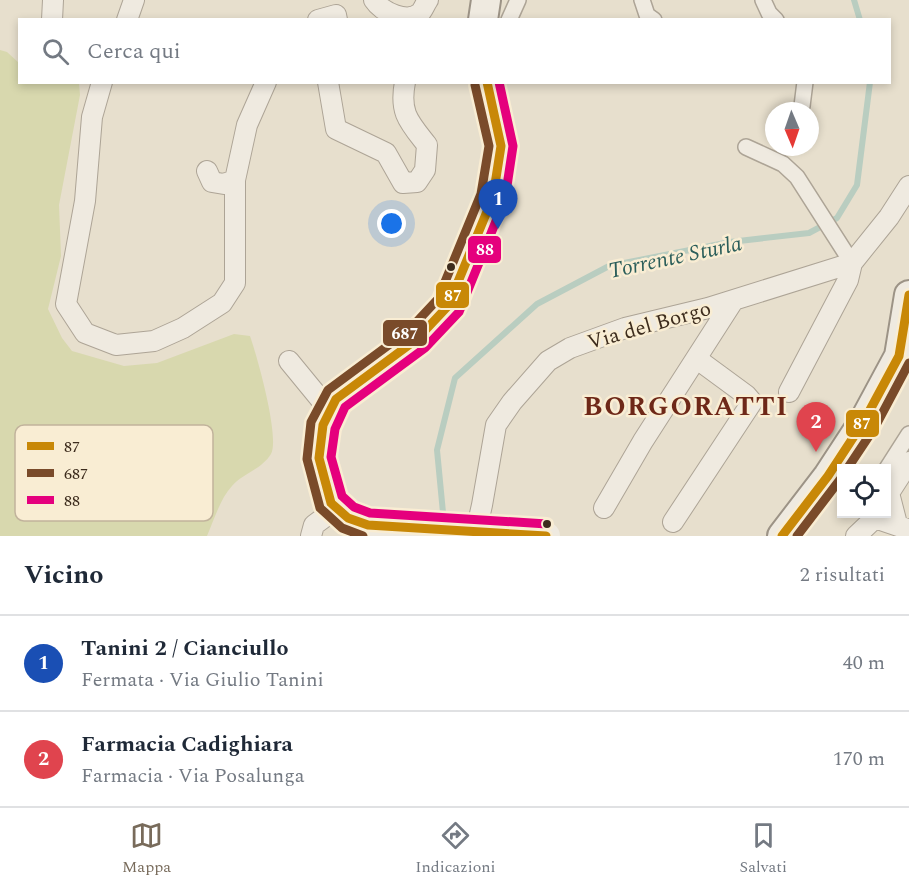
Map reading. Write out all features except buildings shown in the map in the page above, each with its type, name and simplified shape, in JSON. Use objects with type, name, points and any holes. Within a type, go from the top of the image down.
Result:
[{"type":"main road","points":[[483,18],[486,0]]},
{"type":"main road","points":[[487,84],[501,146],[493,197],[448,306],[417,339],[336,399],[323,425],[319,458],[331,502],[348,518],[368,525],[546,536]]},
{"type":"main road","points":[[782,536],[835,480],[899,356],[909,295]]},
{"type":"street","points":[[52,18],[53,0]]},
{"type":"street","points":[[128,18],[134,0]]},
{"type":"street","points":[[137,18],[140,0]]},
{"type":"street","points":[[374,0],[379,7],[394,15],[412,17],[421,13],[428,0]]},
{"type":"street","points":[[510,18],[518,0]]},
{"type":"street","points":[[642,0],[647,15],[651,18]]},
{"type":"street","points":[[101,84],[92,117],[85,201],[66,304],[85,333],[116,345],[154,341],[183,328],[222,303],[235,283],[235,180],[247,125],[265,84]]},
{"type":"street","points":[[328,84],[336,129],[386,153],[403,183],[417,182],[425,170],[427,145],[404,115],[402,97],[405,84]]},
{"type":"street","points":[[802,102],[805,84]]},
{"type":"street","points":[[746,147],[765,151]]},
{"type":"street","points":[[776,156],[797,177],[849,256],[848,280],[789,392]]},
{"type":"street","points":[[207,171],[212,182],[224,184],[235,180]]},
{"type":"street","points":[[849,256],[889,217],[909,186]]},
{"type":"street","name":"Via del Borgo","points":[[474,536],[482,505],[496,425],[512,402],[548,362],[570,348],[625,328],[733,301],[849,256]]},
{"type":"street","name":"Via del Borgo","points":[[604,508],[643,441],[733,301]]},
{"type":"street","points":[[673,522],[752,402],[746,395],[697,359]]},
{"type":"street","points":[[289,360],[330,411]]},
{"type":"street","points":[[890,464],[909,434]]},
{"type":"street","points":[[903,527],[889,493],[909,462]]},
{"type":"street","points":[[312,536],[314,525],[337,508]]},
{"type":"street","points":[[856,536],[875,518],[903,527]]},
{"type":"green space","points":[[0,50],[7,52],[18,62],[18,84],[79,84],[80,95],[59,205],[61,256],[48,309],[62,338],[72,351],[124,366],[157,363],[234,334],[250,336],[270,414],[273,445],[267,459],[236,482],[228,491],[207,536],[0,536]]},
{"type":"waterway","name":"Torrente Sturla","points":[[854,0],[859,18]]},
{"type":"waterway","name":"Torrente Sturla","points":[[444,523],[437,450],[455,378],[537,304],[609,266],[730,242],[809,233],[837,218],[857,185],[870,84]]},
{"type":"transit line","name":"87","points":[[487,84],[501,146],[493,197],[448,306],[417,339],[336,399],[323,425],[319,458],[331,503],[348,518],[368,525],[546,536]]},
{"type":"transit line","name":"88","points":[[499,84],[513,146],[505,199],[459,312],[425,348],[345,407],[335,429],[331,457],[342,496],[354,507],[370,513],[547,524]]},
{"type":"transit line","name":"687","points":[[363,536],[342,528],[320,508],[307,459],[311,422],[328,390],[409,330],[438,299],[481,194],[489,146],[475,85]]},
{"type":"transit line","name":"87","points":[[782,536],[828,476],[864,421],[899,356],[909,295]]},
{"type":"transit line","name":"687","points":[[850,464],[875,427],[909,363]]},
{"type":"transit line","name":"687","points":[[797,536],[837,484]]},
{"type":"place","name":"Tanini 2 / Cianciullo","points":[[498,229]]},
{"type":"place","name":"Farmacia Cadighiara","points":[[816,452]]},
{"type":"district","name":"BORGORATTI","points":[[686,406]]}]
